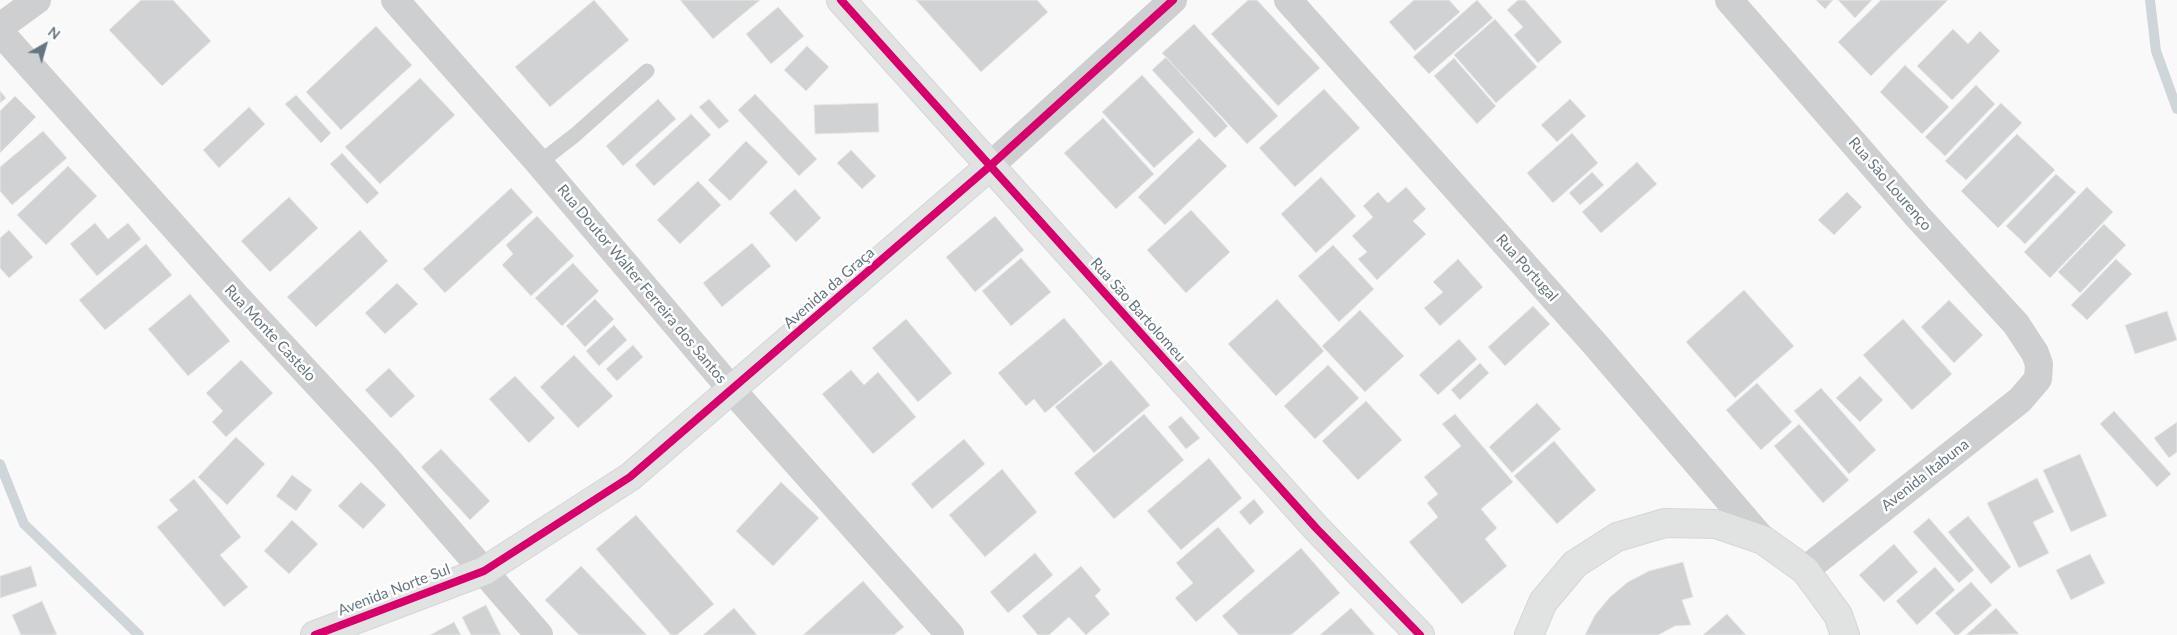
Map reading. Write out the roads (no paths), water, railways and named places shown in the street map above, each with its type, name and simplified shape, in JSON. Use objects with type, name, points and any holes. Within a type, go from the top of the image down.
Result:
[{"type":"street","points":[[0,27],[37,0]]},
{"type":"street","name":"Rua Doutor Walter Ferreira dos Santos","points":[[395,0],[539,163],[732,390],[950,635]]},
{"type":"street","name":"Rua São Bartolomeu","points":[[841,0],[1316,528],[1420,635]]},
{"type":"street","name":"Avenida da Graça","points":[[484,571],[630,477],[990,166],[1172,0]]},
{"type":"street","name":"Rua Portugal","points":[[1288,0],[1594,343],[1763,540]]},
{"type":"street","name":"Rua São Lourenço","points":[[1729,0],[1918,217],[2016,324],[2035,353],[2039,374]]},
{"type":"street","name":"Rua Monte Castelo","points":[[0,32],[235,295],[387,459],[539,635]]},
{"type":"street","name":"Avenida Itabuna","points":[[1804,570],[2020,400],[2034,386],[2039,374]]},
{"type":"street","points":[[1529,635],[1543,602],[1575,564],[1617,537],[1665,523],[1716,524],[1763,540],[1804,570],[1841,625],[1856,635]]},
{"type":"street","name":"Avenida Norte Sul","points":[[315,635],[484,571]]},
{"type":"lane","points":[[539,163],[646,71]]},
{"type":"waterway","points":[[2150,0],[2156,51],[2177,109]]},
{"type":"waterway","points":[[0,464],[24,524],[139,635]]}]
